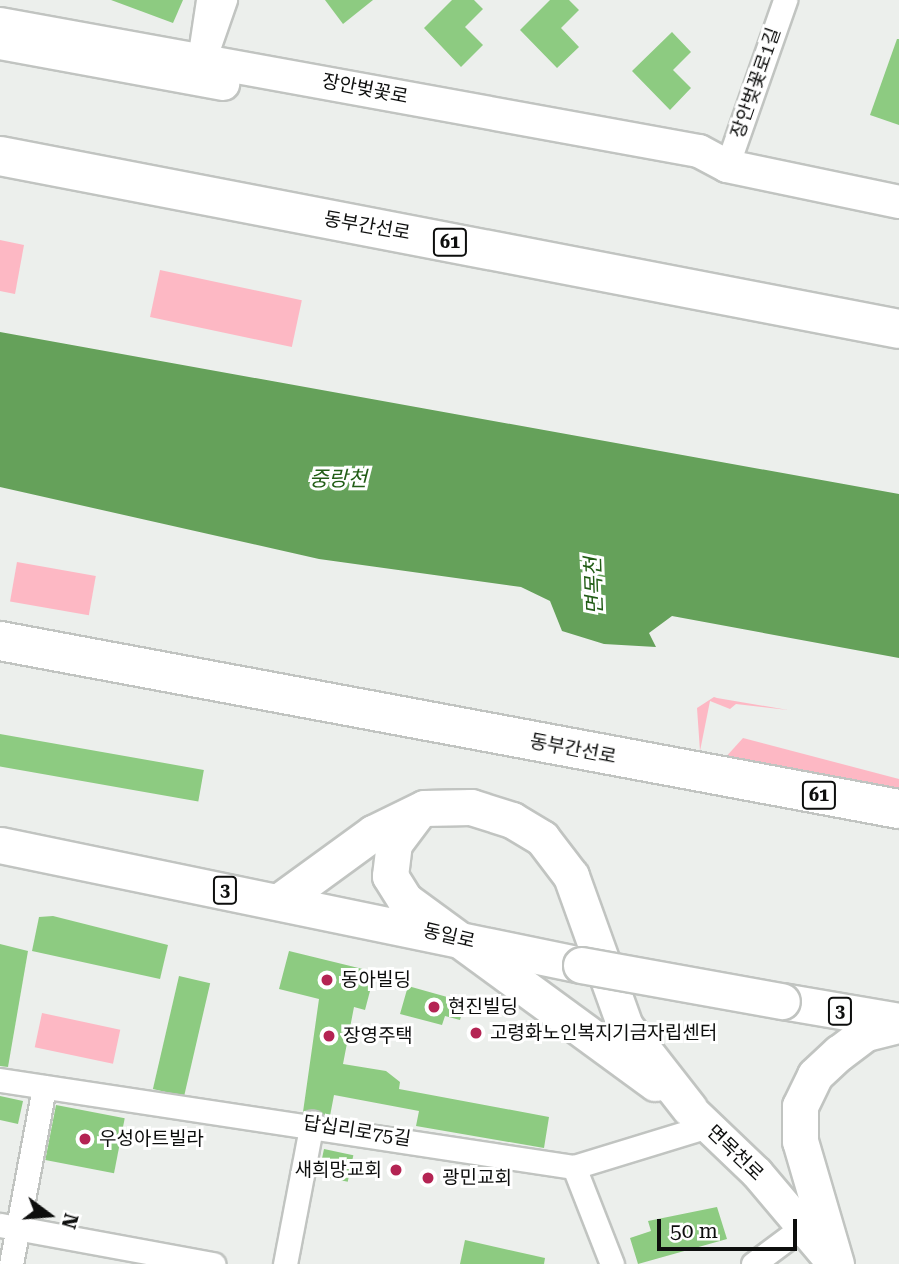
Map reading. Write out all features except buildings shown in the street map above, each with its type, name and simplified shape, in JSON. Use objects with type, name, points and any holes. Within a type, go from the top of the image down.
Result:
[{"type":"highway","name":"동부간선로","points":[[0,156],[899,329]]},
{"type":"highway","name":"동부간선로","points":[[0,641],[899,809]]},
{"type":"main road","points":[[281,900],[373,833],[424,808],[471,807],[542,838],[571,876],[625,1026],[698,1117]]},
{"type":"main road","points":[[424,808],[394,843],[390,876],[405,900],[450,936],[698,1117]]},
{"type":"main road","name":"동일로","points":[[0,845],[281,900],[581,965],[899,1023]]},
{"type":"main road","points":[[835,1264],[800,1141],[800,1107],[815,1075],[839,1053],[866,1033],[899,1023]]},
{"type":"street","name":"장안벚꽃로1길","points":[[727,166],[785,0]]},
{"type":"street","points":[[198,68],[221,1]]},
{"type":"street","name":"장안벚꽃로","points":[[0,24],[198,68]]},
{"type":"street","name":"장안벚꽃로","points":[[0,43],[198,68],[699,151],[727,166],[899,202]]},
{"type":"street","name":"답십리로75길","points":[[0,1080],[312,1123],[574,1167],[698,1117]]},
{"type":"street","points":[[11,1264],[9,1227],[44,1087]]},
{"type":"street","name":"면목천로","points":[[698,1117],[804,1226],[835,1264]]},
{"type":"street","points":[[285,1264],[312,1123]]},
{"type":"street","points":[[574,1167],[612,1264]]},
{"type":"street","points":[[753,1264],[804,1226]]},
{"type":"street","points":[[9,1227],[143,1258],[213,1264]]},
{"type":"shaded area","points":[[0,240],[24,245],[15,294],[0,291]]},
{"type":"shaded area","points":[[160,270],[302,300],[292,347],[150,317]]},
{"type":"shaded area","points":[[17,562],[96,576],[89,615],[10,601]]},
{"type":"shaded area","points":[[714,697],[788,710],[736,704],[730,709],[710,701],[700,751],[697,708]]},
{"type":"shaded area","points":[[743,738],[899,779],[899,795],[724,759]]},
{"type":"shaded area","points":[[42,1013],[120,1030],[113,1064],[35,1047]]},
{"type":"water","name":"중랑천","points":[[0,332],[899,494],[899,658],[672,616],[649,633],[656,647],[604,644],[562,631],[550,601],[521,587],[319,559],[0,487]]},
{"type":"place","name":"동아빌딩","points":[[327,980]]},
{"type":"place","name":"현진빌딩","points":[[434,1007]]},
{"type":"place","name":"고령화노인복지기금자립센터","points":[[476,1033]]},
{"type":"place","name":"장영주택","points":[[329,1036]]},
{"type":"place","name":"우성아트빌라","points":[[85,1139]]},
{"type":"place","name":"새희망교회","points":[[396,1170]]},
{"type":"place","name":"광민교회","points":[[428,1178]]},
{"type":"water label","name":"면목천","points":[[594,586]]}]
